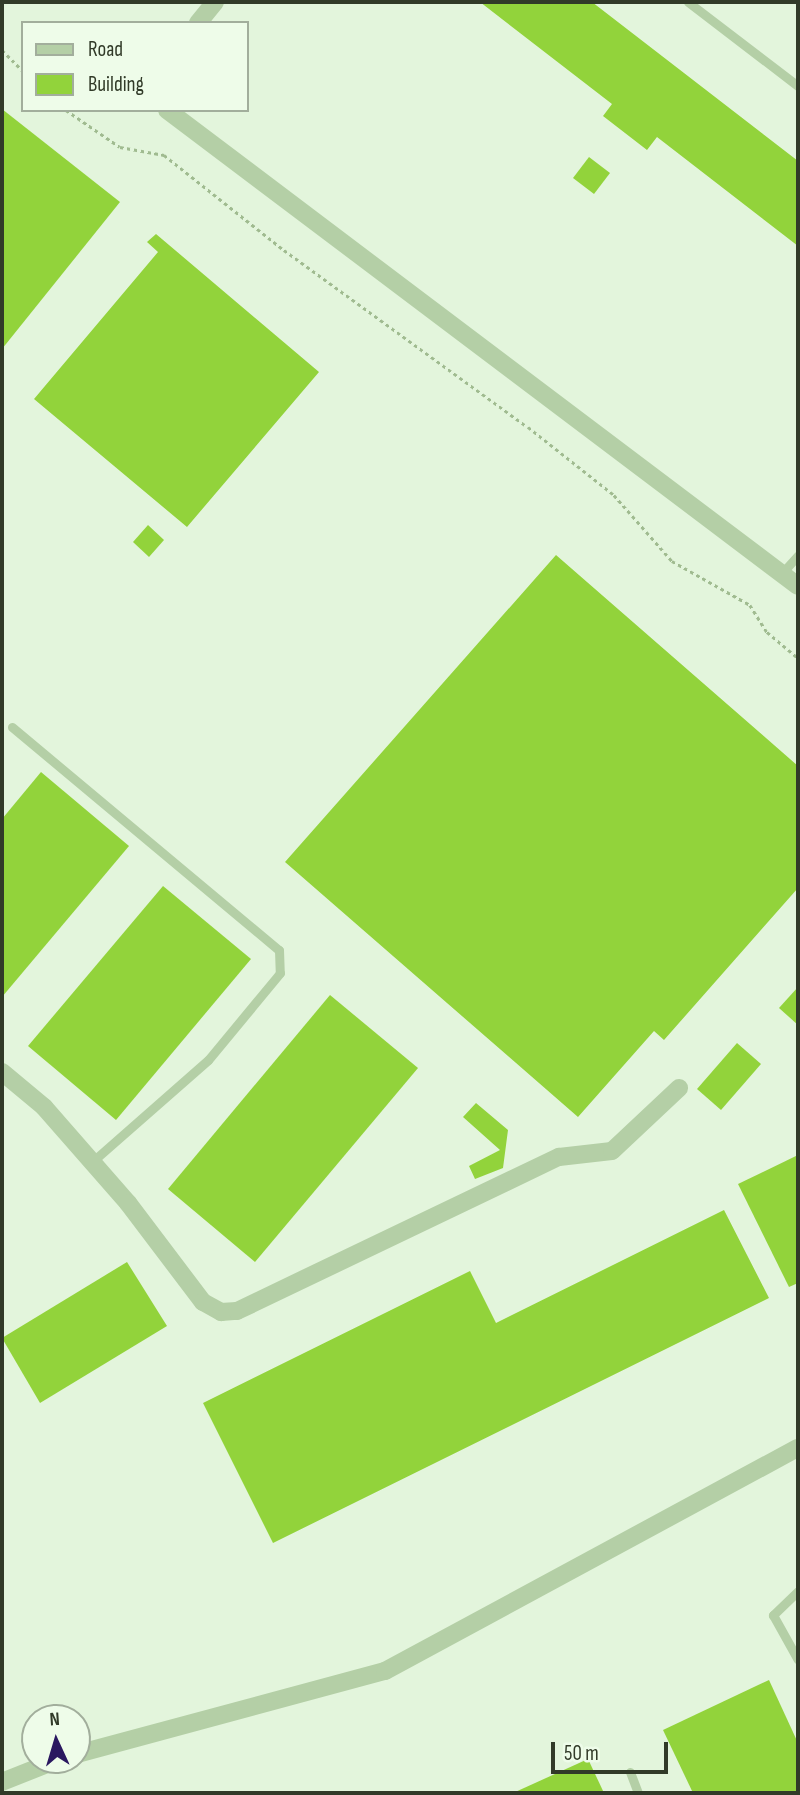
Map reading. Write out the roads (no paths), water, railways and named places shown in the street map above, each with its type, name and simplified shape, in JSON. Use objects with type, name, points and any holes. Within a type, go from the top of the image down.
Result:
[{"type":"street","points":[[200,21],[215,2]]},
{"type":"street","points":[[170,112],[798,586]]},
{"type":"street","points":[[5,1079],[44,1107],[92,1161],[203,1302],[221,1312],[237,1311],[559,1157],[612,1151],[679,1087]]},
{"type":"street","points":[[91,1751],[384,1671],[798,1448]]},
{"type":"street","points":[[2,1782],[22,1774]]},
{"type":"lane","points":[[688,2],[701,6],[798,86]]},
{"type":"lane","points":[[782,573],[798,555]]},
{"type":"lane","points":[[12,727],[279,950],[280,973],[208,1060],[92,1161]]},
{"type":"lane","points":[[798,1591],[773,1615],[798,1660]]},
{"type":"lane","points":[[630,1772],[638,1793]]}]
